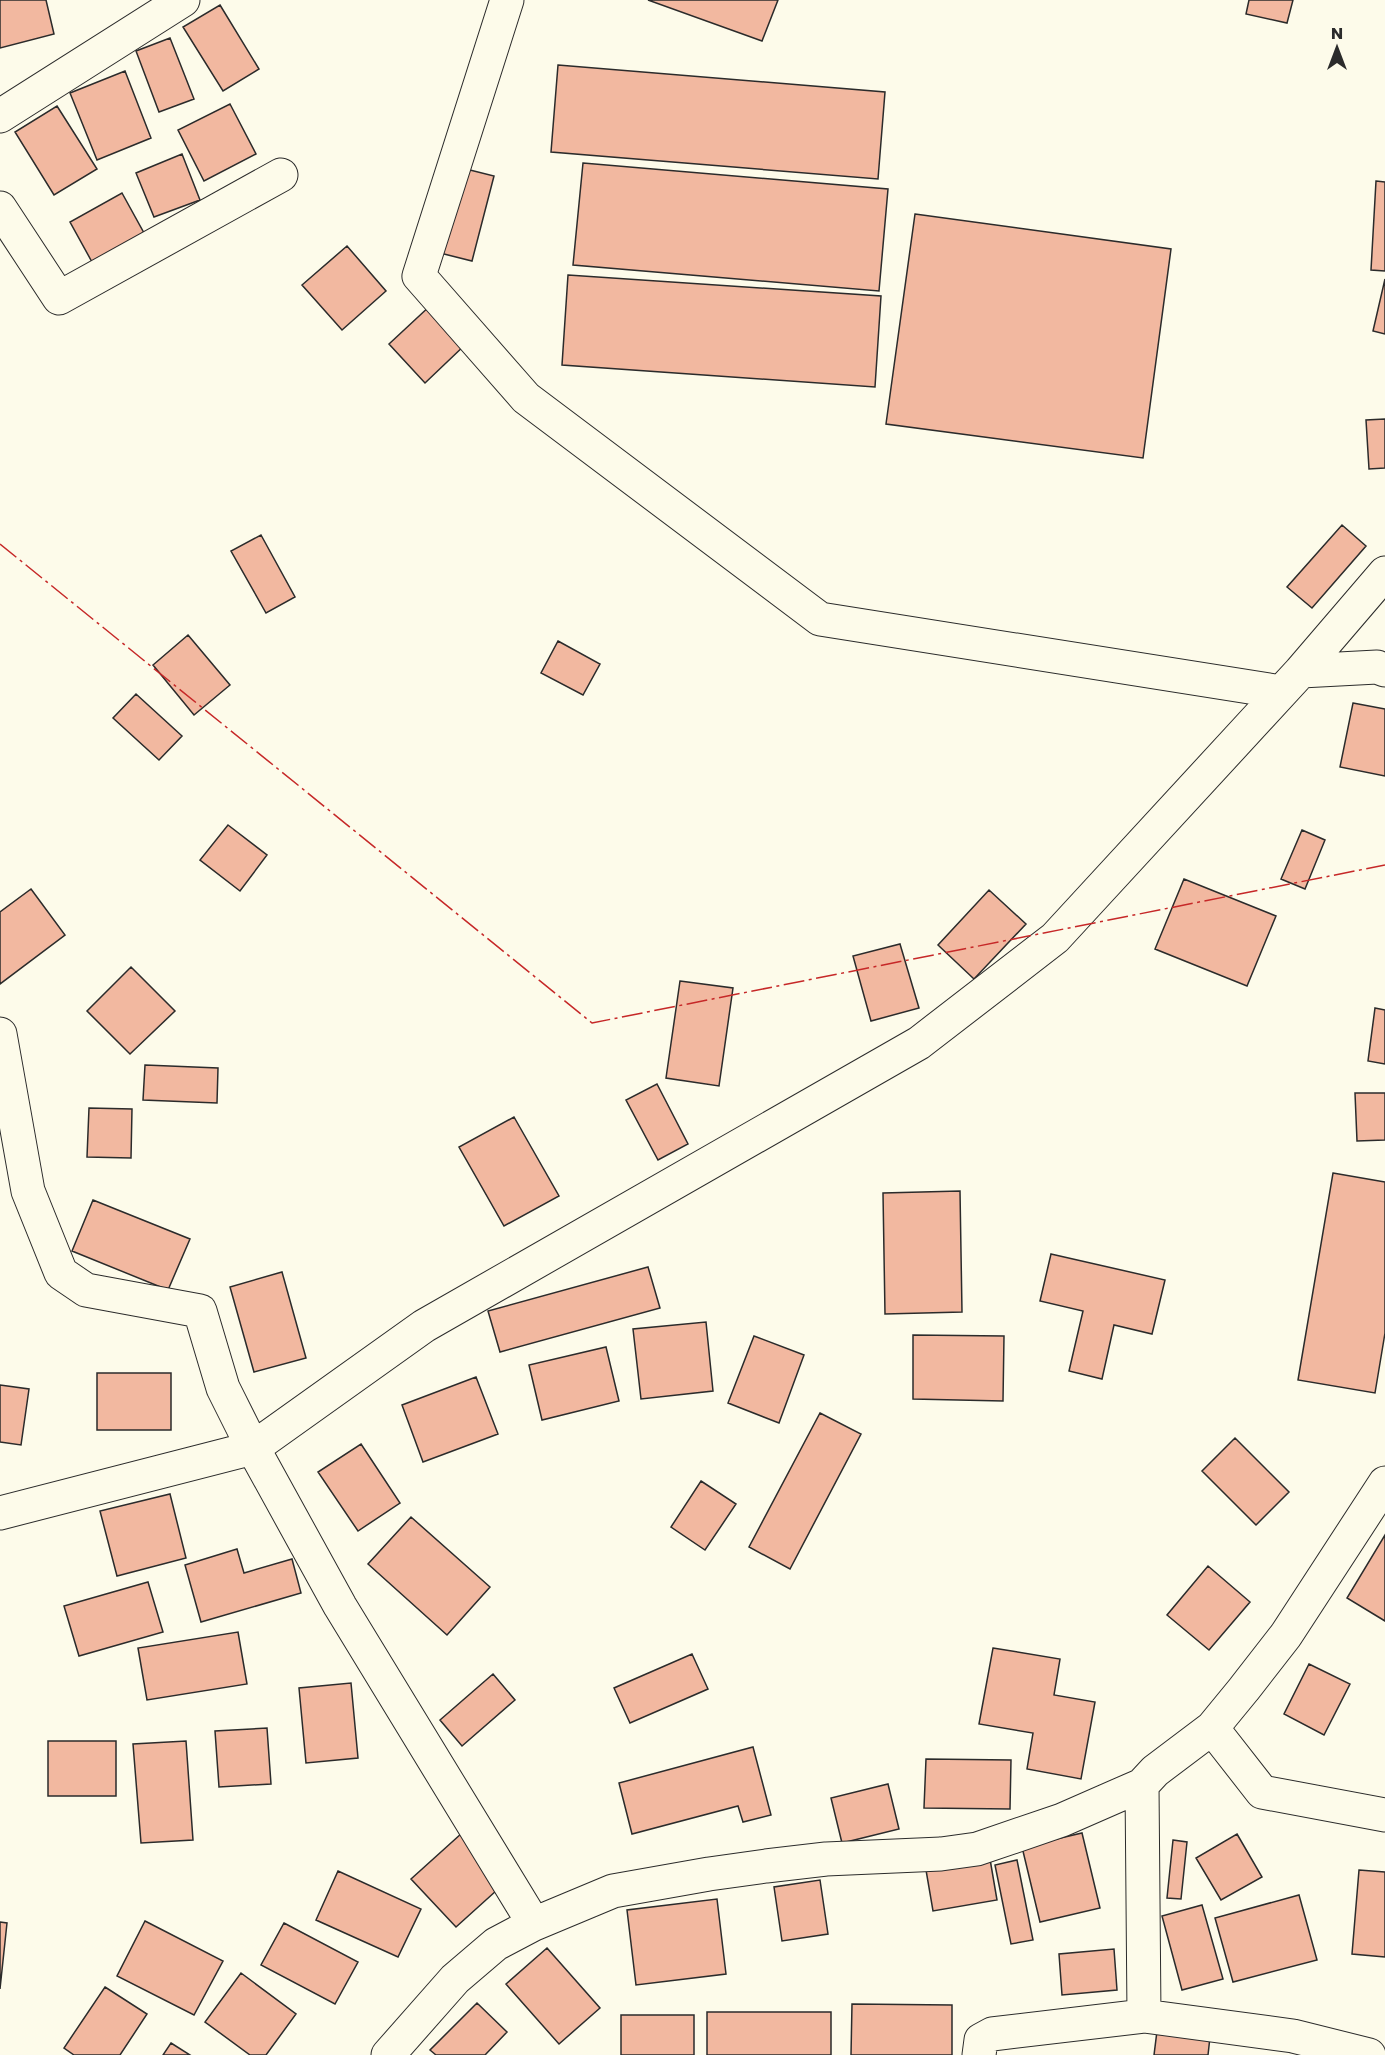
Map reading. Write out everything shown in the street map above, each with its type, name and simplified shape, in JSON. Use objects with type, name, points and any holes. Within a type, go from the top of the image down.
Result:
[{"type":"street","points":[[0,116],[183,0]]},
{"type":"street","points":[[507,0],[419,276],[526,398],[820,619],[1291,681],[1377,667],[1385,670]]},
{"type":"street","points":[[0,208],[59,298],[281,175]]},
{"type":"street","points":[[0,1513],[253,1448],[424,1326],[919,1043],[1054,938],[1291,681],[1385,573]]},
{"type":"street","points":[[0,1034],[27,1191],[60,1273],[86,1290],[200,1311],[223,1388],[253,1448],[340,1606],[534,1924]]},
{"type":"street","points":[[388,2055],[455,1979],[496,1944],[534,1924],[613,1891],[709,1874],[826,1859],[941,1854],[978,1849],[1062,1820],[1142,1785],[1155,1771],[1212,1728],[1286,1635],[1385,1484]]},
{"type":"street","points":[[1212,1728],[1262,1791],[1385,1815]]},
{"type":"street","points":[[1142,1785],[1144,2016]]},
{"type":"street","points":[[980,2055],[981,2040],[992,2034],[1144,2016],[1293,2036],[1369,2055]]},
{"type":"building","points":[[0,0],[46,0],[54,34],[0,48]]},
{"type":"building","points":[[648,0],[778,0],[762,41]]},
{"type":"building","points":[[1249,0],[1293,0],[1287,23],[1246,14]]},
{"type":"building","points":[[220,5],[259,69],[223,91],[183,27]]},
{"type":"building","points":[[170,38],[194,99],[159,112],[136,51]]},
{"type":"building","points":[[558,65],[885,92],[878,179],[551,152]]},
{"type":"building","points":[[125,71],[151,138],[97,160],[70,93]]},
{"type":"building","points":[[230,104],[256,154],[204,181],[178,130]]},
{"type":"building","points":[[57,106],[97,169],[54,195],[15,132]]},
{"type":"building","points":[[182,154],[200,200],[154,217],[136,173]]},
{"type":"building","points":[[583,163],[888,189],[879,291],[573,265]]},
{"type":"building","points":[[458,167],[494,176],[472,261],[436,252]]},
{"type":"building","points":[[1376,181],[1385,182],[1385,271],[1371,270]]},
{"type":"building","points":[[122,193],[144,233],[92,262],[70,222]]},
{"type":"building","points":[[915,214],[1171,249],[1143,458],[886,424]]},
{"type":"building","points":[[347,246],[386,291],[342,330],[302,285]]},
{"type":"building","points":[[568,275],[881,296],[875,387],[562,365]]},
{"type":"building","points":[[1385,279],[1385,334],[1373,331]]},
{"type":"building","points":[[432,304],[468,342],[425,383],[389,344]]},
{"type":"building","points":[[1385,419],[1385,468],[1369,469],[1366,420]]},
{"type":"building","points":[[1342,525],[1366,546],[1312,608],[1287,587]]},
{"type":"building","points":[[261,535],[295,597],[266,613],[231,551]]},
{"type":"building","points":[[188,635],[230,685],[194,715],[153,665]]},
{"type":"building","points":[[558,641],[600,664],[583,695],[541,673]]},
{"type":"building","points":[[136,694],[182,736],[159,760],[113,718]]},
{"type":"building","points":[[1353,703],[1385,709],[1385,776],[1340,767]]},
{"type":"building","points":[[228,825],[267,855],[240,891],[200,860]]},
{"type":"building","points":[[1302,830],[1325,840],[1305,889],[1281,879]]},
{"type":"building","points":[[1184,879],[1276,916],[1247,986],[1155,949]]},
{"type":"building","points":[[31,889],[65,935],[0,984],[0,912]]},
{"type":"building","points":[[989,890],[1026,924],[974,979],[938,945]]},
{"type":"building","points":[[900,944],[919,1008],[871,1021],[853,956]]},
{"type":"building","points":[[131,967],[175,1011],[130,1054],[87,1011]]},
{"type":"building","points":[[680,981],[733,988],[719,1086],[666,1078]]},
{"type":"building","points":[[1375,1008],[1385,1010],[1385,1064],[1368,1061]]},
{"type":"building","points":[[145,1065],[218,1068],[217,1103],[143,1100]]},
{"type":"building","points":[[657,1084],[688,1144],[658,1160],[626,1100]]},
{"type":"building","points":[[1355,1093],[1385,1093],[1385,1140],[1357,1141]]},
{"type":"building","points":[[89,1108],[132,1109],[131,1158],[87,1157]]},
{"type":"building","points":[[514,1117],[559,1196],[504,1226],[459,1147]]},
{"type":"building","points":[[1333,1173],[1385,1182],[1385,1333],[1375,1393],[1298,1380]]},
{"type":"building","points":[[960,1191],[962,1312],[885,1314],[883,1193]]},
{"type":"building","points":[[93,1200],[190,1239],[168,1290],[72,1251]]},
{"type":"building","points":[[1051,1254],[1165,1280],[1152,1334],[1114,1325],[1102,1379],[1069,1371],[1083,1311],[1040,1301]]},
{"type":"building","points":[[648,1267],[660,1308],[500,1352],[488,1311]]},
{"type":"building","points":[[282,1272],[306,1358],[254,1372],[230,1287]]},
{"type":"building","points":[[706,1322],[713,1391],[641,1399],[633,1329]]},
{"type":"building","points":[[913,1335],[1004,1336],[1003,1401],[913,1399]]},
{"type":"building","points":[[754,1336],[804,1355],[779,1423],[728,1403]]},
{"type":"building","points":[[606,1347],[619,1401],[542,1420],[529,1365]]},
{"type":"building","points":[[97,1373],[171,1373],[171,1430],[97,1430]]},
{"type":"building","points":[[476,1377],[498,1434],[423,1462],[402,1405]]},
{"type":"building","points":[[0,1385],[29,1389],[21,1445],[0,1442]]},
{"type":"building","points":[[820,1413],[861,1434],[790,1569],[749,1547]]},
{"type":"building","points":[[1235,1438],[1289,1492],[1256,1525],[1202,1471]]},
{"type":"building","points":[[361,1444],[400,1503],[358,1531],[318,1472]]},
{"type":"building","points":[[701,1481],[736,1504],[705,1550],[671,1527]]},
{"type":"building","points":[[170,1494],[186,1558],[117,1576],[100,1511]]},
{"type":"building","points":[[411,1517],[490,1587],[447,1635],[368,1564]]},
{"type":"building","points":[[1385,1535],[1385,1621],[1347,1598]]},
{"type":"building","points":[[237,1549],[244,1573],[292,1559],[301,1593],[201,1622],[185,1565]]},
{"type":"building","points":[[1208,1566],[1250,1602],[1209,1650],[1167,1615]]},
{"type":"building","points":[[148,1582],[163,1632],[79,1656],[64,1606]]},
{"type":"building","points":[[238,1632],[247,1684],[147,1700],[138,1648]]},
{"type":"building","points":[[993,1648],[1060,1659],[1054,1695],[1095,1702],[1081,1779],[1027,1769],[1033,1733],[979,1724]]},
{"type":"building","points":[[692,1654],[708,1689],[630,1723],[614,1688]]},
{"type":"building","points":[[1309,1664],[1350,1684],[1324,1735],[1284,1714]]},
{"type":"building","points":[[493,1674],[515,1700],[462,1746],[440,1720]]},
{"type":"building","points":[[351,1683],[358,1758],[306,1763],[299,1688]]},
{"type":"building","points":[[267,1728],[271,1784],[219,1787],[215,1731]]},
{"type":"building","points":[[48,1741],[116,1741],[116,1796],[48,1796]]},
{"type":"building","points":[[186,1741],[193,1840],[141,1843],[133,1744]]},
{"type":"building","points":[[753,1747],[771,1815],[743,1822],[738,1806],[632,1834],[619,1783]]},
{"type":"building","points":[[926,1759],[1011,1760],[1010,1809],[924,1808]]},
{"type":"building","points":[[888,1784],[899,1829],[842,1843],[831,1798]]},
{"type":"building","points":[[462,1833],[507,1881],[456,1927],[411,1879]]},
{"type":"building","points":[[1082,1833],[1100,1908],[1040,1922],[1022,1847]]},
{"type":"building","points":[[1237,1834],[1262,1877],[1221,1900],[1196,1858]]},
{"type":"building","points":[[1173,1840],[1187,1842],[1181,1899],[1167,1898]]},
{"type":"building","points":[[990,1859],[997,1900],[933,1911],[926,1870]]},
{"type":"building","points":[[1017,1860],[1033,1940],[1011,1944],[995,1865]]},
{"type":"building","points":[[1359,1870],[1385,1872],[1385,1957],[1352,1954]]},
{"type":"building","points":[[338,1871],[421,1909],[398,1957],[316,1920]]},
{"type":"building","points":[[820,1880],[828,1934],[782,1941],[774,1887]]},
{"type":"building","points":[[1299,1895],[1317,1960],[1233,1982],[1215,1918]]},
{"type":"building","points":[[717,1899],[726,1974],[636,1985],[627,1910]]},
{"type":"building","points":[[1202,1905],[1223,1979],[1182,1990],[1162,1916]]},
{"type":"building","points":[[145,1921],[223,1961],[194,2015],[117,1976]]},
{"type":"building","points":[[0,1922],[7,1923],[0,1989]]},
{"type":"building","points":[[284,1923],[358,1962],[335,2004],[261,1965]]},
{"type":"building","points":[[547,1948],[600,2008],[559,2044],[506,1984]]},
{"type":"building","points":[[1114,1949],[1117,1990],[1062,1995],[1059,1954]]},
{"type":"building","points":[[241,1973],[296,2014],[266,2055],[250,2055],[205,2022]]},
{"type":"building","points":[[105,1987],[147,2014],[120,2055],[74,2055],[64,2048]]},
{"type":"building","points":[[477,2003],[507,2032],[485,2055],[436,2055],[430,2050]]},
{"type":"building","points":[[852,2004],[952,2005],[952,2055],[851,2055]]},
{"type":"building","points":[[707,2012],[831,2012],[831,2055],[707,2055]]},
{"type":"building","points":[[621,2015],[694,2015],[694,2055],[621,2055]]},
{"type":"building","points":[[1157,2031],[1210,2037],[1208,2055],[1154,2055]]},
{"type":"building","points":[[171,2043],[190,2055],[163,2055]]},
{"type":"power","points":[[0,544],[592,1023],[1385,865]]}]
